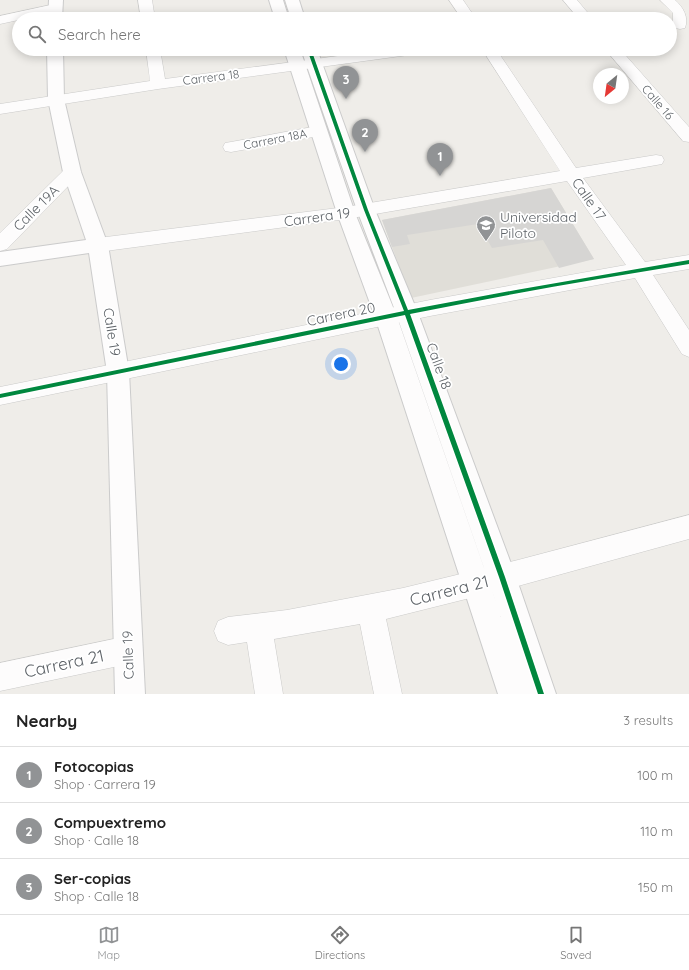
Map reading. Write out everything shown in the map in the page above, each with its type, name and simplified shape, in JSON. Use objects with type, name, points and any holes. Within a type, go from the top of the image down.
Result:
[{"type":"street","points":[[145,0],[147,12]]},
{"type":"street","points":[[276,0],[280,12]]},
{"type":"street","points":[[292,0],[296,12]]},
{"type":"street","points":[[456,0],[464,12]]},
{"type":"street","points":[[570,0],[580,12]]},
{"type":"street","points":[[667,0],[680,12],[680,25]]},
{"type":"street","points":[[40,12],[55,9]]},
{"type":"street","points":[[0,20],[12,18]]},
{"type":"street","name":"Calle 19","points":[[55,56],[56,99],[72,172],[98,245],[118,372],[130,694]]},
{"type":"street","points":[[154,56],[158,84]]},
{"type":"street","name":"Carrera 18","points":[[0,109],[158,84],[303,57],[318,56]]},
{"type":"street","name":"Calle 17","points":[[494,56],[572,175],[640,270],[689,348]]},
{"type":"street","name":"Calle 16","points":[[618,56],[689,137]]},
{"type":"street","name":"Calle 18","points":[[303,57],[318,131],[356,212]]},
{"type":"street","name":"Calle 18","points":[[303,57],[356,212],[396,315],[502,576],[541,694]]},
{"type":"street","name":"Carrera 18A","points":[[231,147],[318,131]]},
{"type":"street","name":"Carrera 19","points":[[0,258],[356,212],[656,160]]},
{"type":"street","name":"Calle 19A","points":[[0,244],[72,172]]},
{"type":"street","name":"Carrera 20","points":[[0,396],[396,315],[689,262]]},
{"type":"street","name":"Calle 18","points":[[396,315],[476,584],[513,694]]},
{"type":"street","name":"Carrera 21","points":[[228,631],[259,628],[370,609],[476,584],[689,527]]},
{"type":"street","points":[[370,609],[388,694]]},
{"type":"street","points":[[259,628],[269,694]]},
{"type":"street","name":"Carrera 21","points":[[0,677],[128,650]]},
{"type":"shaded area","name":"Universidad Piloto","points":[[551,188],[594,259],[411,298],[382,220]]},
{"type":"building","points":[[551,188],[594,259],[559,268],[543,240],[492,248],[478,224],[407,235],[410,244],[392,247],[382,220]]},
{"type":"cycle path","points":[[311,56],[366,210],[407,313],[502,577],[541,694]]},
{"type":"cycle path","points":[[0,396],[430,308],[602,276],[689,262]]},
{"type":"place","name":"Ser-copias","points":[[346,99]]},
{"type":"place","name":"Compuextremo","points":[[365,152]]},
{"type":"place","name":"Fotocopias","points":[[440,176]]},
{"type":"place","name":"Universidad Piloto","points":[[486,242]]}]
